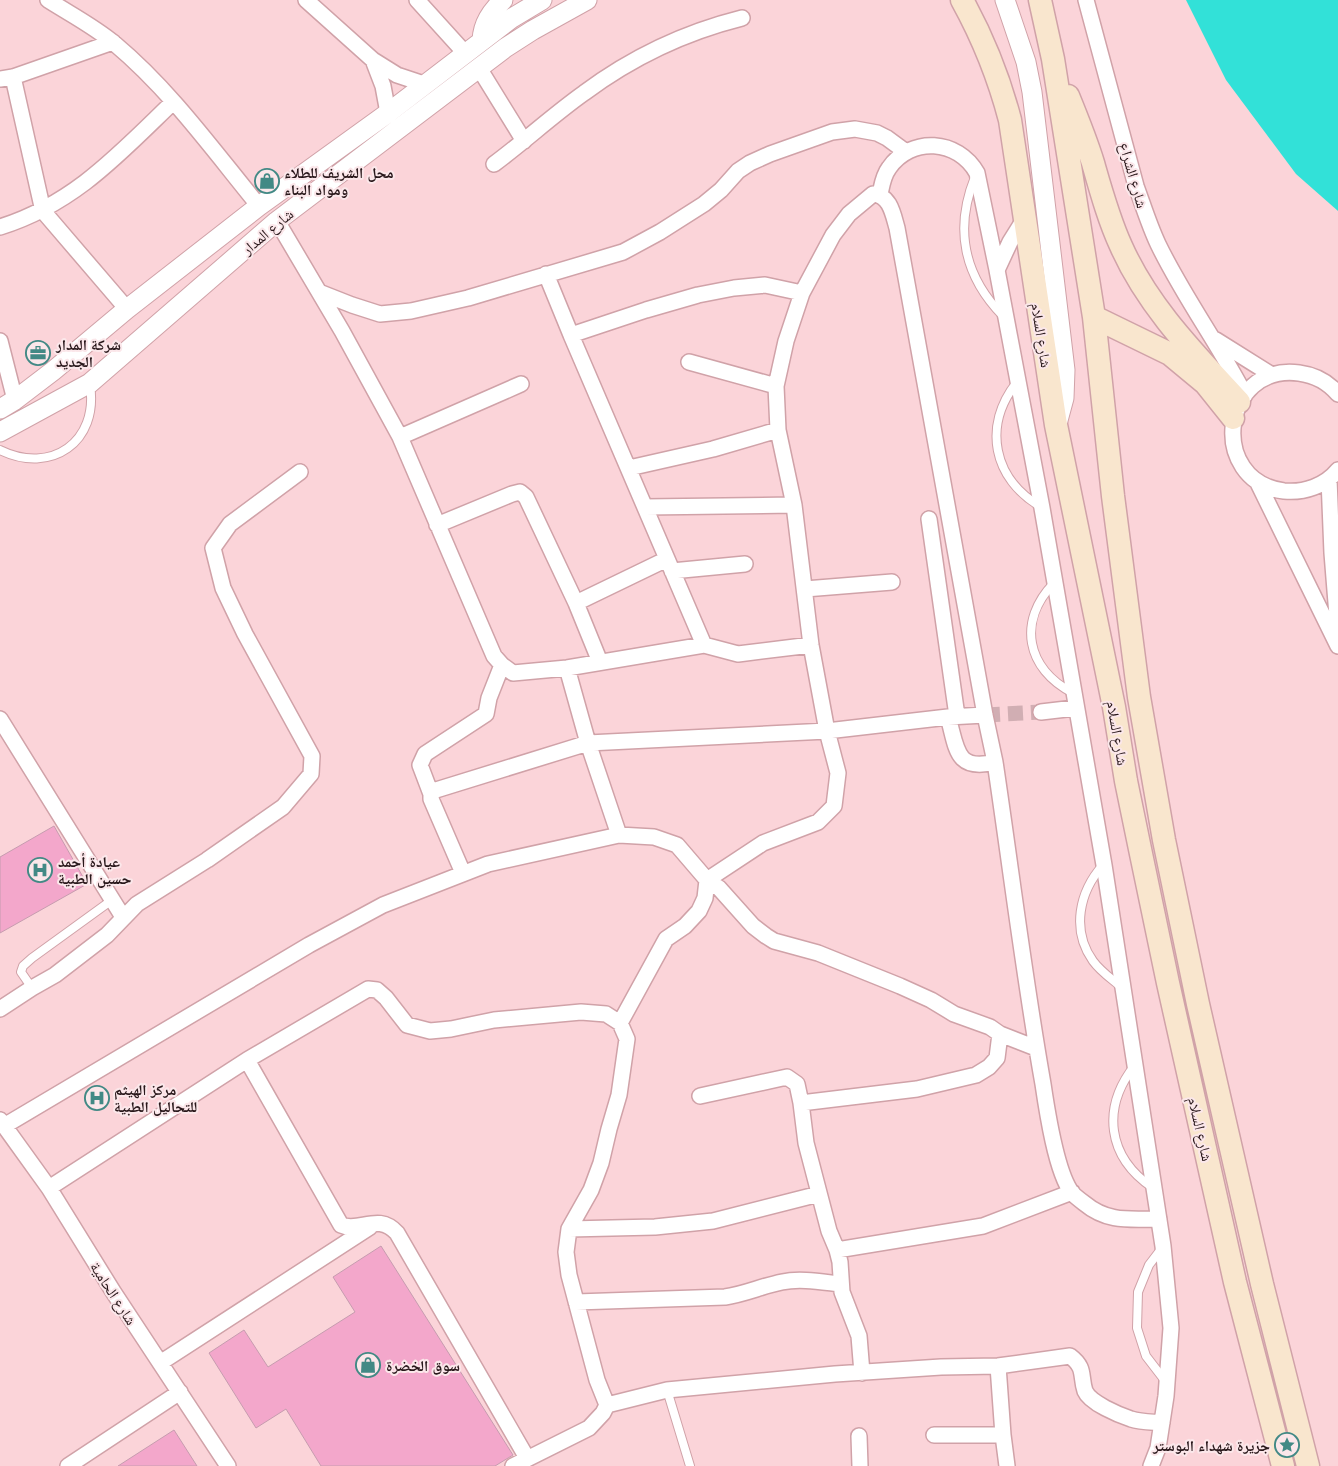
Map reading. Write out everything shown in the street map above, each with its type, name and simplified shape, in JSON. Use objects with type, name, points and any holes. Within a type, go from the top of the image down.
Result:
[{"type":"main road","name":"شارع السلام","points":[[962,0],[984,43],[1003,93],[1010,120],[1056,425],[1114,707],[1126,781],[1168,983],[1235,1282],[1284,1466]]},
{"type":"main road","name":"شارع السلام","points":[[1040,0],[1053,59],[1094,317],[1113,496],[1137,678],[1164,840],[1198,1004],[1262,1284],[1308,1466]]},
{"type":"main road","points":[[1053,59],[1084,137],[1120,244],[1130,266],[1145,291],[1178,335],[1239,405]]},
{"type":"main road","points":[[1094,317],[1170,354],[1205,383],[1239,405]]},
{"type":"street","points":[[48,0],[113,42],[142,68],[173,102],[259,206]]},
{"type":"street","points":[[306,0],[373,60],[397,75],[424,84]]},
{"type":"street","points":[[417,0],[465,53]]},
{"type":"street","points":[[482,40],[484,25],[488,16],[503,0]]},
{"type":"street","name":"شارع المدار","points":[[7,404],[53,371],[127,309],[259,206],[388,113],[512,18],[542,0]]},
{"type":"street","name":"شارع المدار","points":[[0,432],[90,383],[277,221],[478,68],[533,30],[587,0]]},
{"type":"street","points":[[1005,0],[1026,62],[1036,119],[1065,370],[1064,398],[1056,425]]},
{"type":"street","name":"شارع الشراع","points":[[1086,0],[1136,186],[1146,215],[1172,271],[1213,338],[1239,405]]},
{"type":"street","points":[[494,164],[554,115],[586,91],[619,70],[654,50],[690,34],[742,18]]},
{"type":"street","points":[[113,42],[6,78],[43,211],[127,309]]},
{"type":"street","points":[[373,60],[383,86],[388,113]]},
{"type":"street","points":[[478,68],[524,141]]},
{"type":"street","points":[[0,227],[43,211],[82,187],[123,151],[173,102]]},
{"type":"street","points":[[319,292],[380,314],[410,311],[468,298],[623,252],[660,232],[704,204],[722,190],[738,171],[750,163],[832,132],[855,129],[877,133],[906,152]]},
{"type":"street","points":[[880,194],[882,182],[895,160],[906,152],[926,145],[948,148],[958,152],[977,173],[1019,380],[1104,865],[1163,1246],[1172,1328],[1162,1423],[1158,1448],[1151,1466]]},
{"type":"street","points":[[707,880],[763,843],[818,822],[834,806],[838,773],[827,731],[811,646],[794,505],[778,430],[776,386],[786,340],[802,292],[833,236],[849,214],[873,194],[880,194],[892,210],[897,228],[985,715],[996,762],[1036,1048],[1051,1133],[1063,1173],[1072,1192],[1099,1214],[1117,1219],[1159,1219]]},
{"type":"street","points":[[997,270],[1010,242],[1025,218]]},
{"type":"street","points":[[277,221],[342,331],[400,437],[494,656],[502,665],[513,673],[567,668],[704,645],[738,654],[811,646]]},
{"type":"street","points":[[546,274],[704,645]]},
{"type":"street","points":[[571,335],[698,295],[734,288],[765,285],[802,292]]},
{"type":"street","points":[[1213,338],[1272,375]]},
{"type":"street","points":[[0,341],[7,404]]},
{"type":"street","points":[[689,362],[776,386]]},
{"type":"street","points":[[1335,474],[1312,488],[1294,492],[1274,490],[1257,481],[1247,472],[1239,460],[1232,432],[1239,405],[1257,383],[1272,375],[1283,372],[1305,373],[1326,382],[1338,394]]},
{"type":"street","points":[[400,437],[522,384]]},
{"type":"street","points":[[629,468],[713,449],[778,430]]},
{"type":"street","points":[[0,1010],[32,988],[56,975],[107,935],[136,904],[207,860],[283,807],[311,774],[312,756],[269,675],[244,634],[223,588],[213,548],[230,524],[300,472]]},
{"type":"street","points":[[1335,474],[1332,553],[1338,628]]},
{"type":"street","points":[[1257,481],[1338,646]]},
{"type":"street","points":[[437,525],[520,492],[526,497],[576,603],[600,662]]},
{"type":"street","points":[[645,507],[794,505]]},
{"type":"street","points":[[930,519],[959,754],[969,764],[982,765],[996,762]]},
{"type":"street","points":[[576,603],[669,565],[745,564]]},
{"type":"street","points":[[804,589],[892,582]]},
{"type":"street","points":[[463,873],[431,799],[431,794],[420,766],[425,754],[486,714],[489,698],[502,665]]},
{"type":"street","points":[[567,668],[588,743],[619,835]]},
{"type":"street","points":[[1042,712],[1074,701]]},
{"type":"street","points":[[431,794],[436,790],[588,743],[827,731],[985,715]]},
{"type":"street","points":[[0,719],[123,917]]},
{"type":"street","points":[[2,1123],[309,945],[383,905],[488,864],[619,835],[654,837],[677,845],[707,880],[719,888],[753,926],[766,936],[818,953],[900,986],[931,1000],[954,1014],[1036,1048]]},
{"type":"street","points":[[620,1023],[666,939],[685,926],[698,911],[705,898],[707,880]]},
{"type":"street","points":[[48,1188],[247,1060],[368,989],[377,990],[386,998],[407,1025],[430,1031],[451,1029],[494,1020],[581,1012],[606,1014],[620,1023],[627,1039],[619,1095],[601,1163],[590,1190],[569,1229],[566,1252],[569,1275],[576,1302],[597,1380],[607,1405],[603,1413],[589,1428],[513,1466]]},
{"type":"street","points":[[801,1103],[917,1089],[976,1075],[989,1067],[997,1058],[1000,1034]]},
{"type":"street","points":[[247,1060],[341,1225],[347,1228],[363,1224],[384,1224],[391,1227],[397,1233],[527,1458]]},
{"type":"street","points":[[700,1096],[787,1077],[797,1084],[806,1143],[829,1231],[840,1262],[840,1284],[859,1336],[862,1373]]},
{"type":"street","name":"شارع الحامية","points":[[2,1123],[48,1188],[228,1466]]},
{"type":"street","points":[[837,1250],[983,1226],[1072,1192]]},
{"type":"street","points":[[569,1229],[655,1227],[713,1221],[819,1194]]},
{"type":"street","points":[[160,1363],[375,1224]]},
{"type":"street","points":[[576,1302],[725,1297],[742,1294],[784,1281],[840,1284]]},
{"type":"street","points":[[607,1405],[667,1390],[835,1374],[941,1367],[998,1366],[1070,1356],[1078,1362],[1082,1372],[1085,1391],[1090,1399],[1131,1419],[1162,1423]]},
{"type":"street","points":[[998,1366],[1007,1466]]},
{"type":"street","points":[[68,1466],[180,1392]]},
{"type":"street","points":[[934,1435],[1003,1434]]},
{"type":"street","points":[[859,1436],[860,1466]]},
{"type":"lane","points":[[977,173],[968,194],[964,217],[964,240],[969,262],[977,283],[990,302],[1006,319]]},
{"type":"lane","points":[[1019,380],[1009,392],[1002,405],[996,435],[997,450],[1005,471],[1018,490],[1042,508]]},
{"type":"lane","points":[[0,450],[24,459],[37,460],[56,455],[72,445],[81,435],[91,411],[90,383]]},
{"type":"lane","points":[[1054,583],[1041,598],[1033,616],[1032,643],[1036,656],[1046,674],[1074,701]]},
{"type":"lane","points":[[1104,865],[1086,889],[1080,918],[1081,932],[1085,947],[1092,960],[1123,989]]},
{"type":"lane","points":[[32,988],[21,972],[23,966],[112,900]]},
{"type":"lane","points":[[1135,1064],[1125,1077],[1114,1107],[1113,1124],[1115,1140],[1121,1155],[1130,1168],[1141,1180],[1155,1189]]},
{"type":"lane","points":[[1163,1246],[1149,1265],[1138,1292],[1137,1328],[1146,1356],[1167,1383]]},
{"type":"lane","points":[[667,1390],[690,1466]]},
{"type":"water","points":[[1186,0],[1338,0],[1338,211],[1296,174],[1226,80]]},
{"type":"building","name":"عيادة أحمد حسين الطبية","points":[[54,826],[87,884],[0,933],[0,857]]},
{"type":"building","points":[[381,1246],[513,1455],[495,1466],[321,1466],[286,1409],[256,1428],[209,1353],[244,1330],[268,1367],[355,1312],[333,1277]]},
{"type":"building","points":[[174,1430],[197,1466],[118,1466]]},
{"type":"tunnel","points":[[985,715],[1041,712]]},
{"type":"place","name":"محل الشريف للطلاء ومواد البناء","points":[[267,181]]},
{"type":"place","name":"شركة المدار الجديد","points":[[38,353]]},
{"type":"place","name":"عيادة أحمد حسين الطبية","points":[[40,870]]},
{"type":"place","name":"مركز الهيثم للتحاليل الطبية","points":[[97,1098]]},
{"type":"place","name":"سوق الخضرة","points":[[368,1365]]},
{"type":"place","name":"جزيرة شهداﺀ البوستر","points":[[1287,1445]]}]
